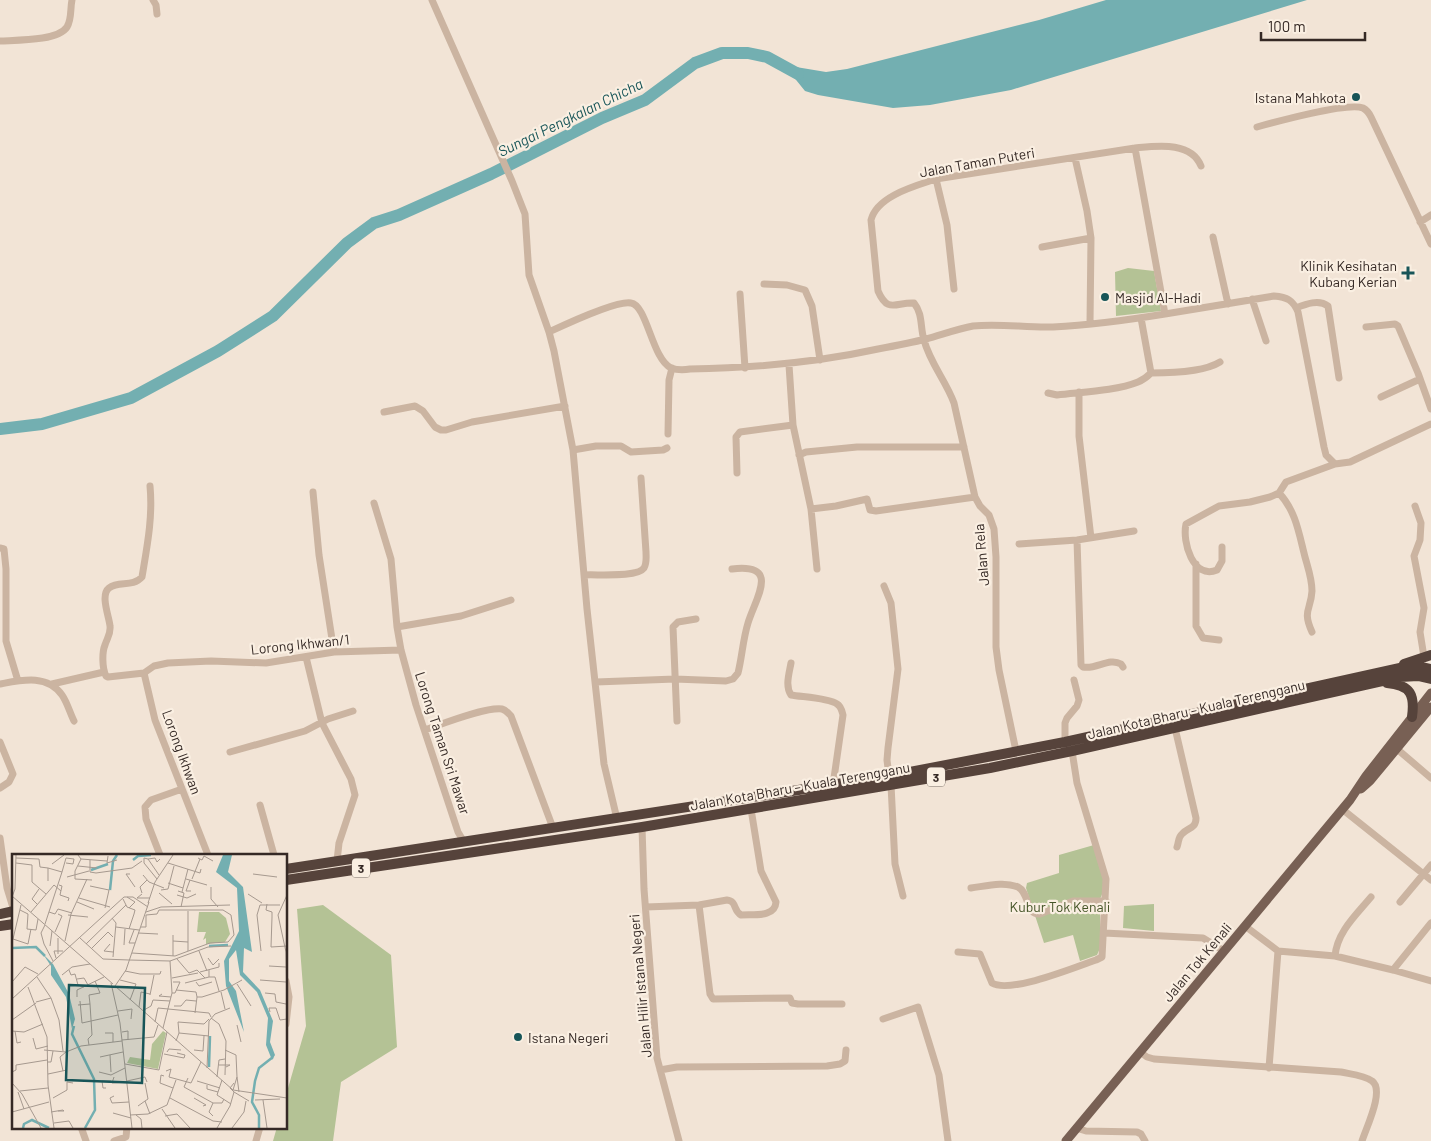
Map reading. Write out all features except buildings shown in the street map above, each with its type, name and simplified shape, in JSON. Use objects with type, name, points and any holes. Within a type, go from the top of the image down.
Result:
[{"type":"highway","points":[[1381,677],[1428,656]]},
{"type":"highway","name":"3","points":[[1381,677],[1412,667],[1431,669]]},
{"type":"highway","name":"Jalan Kota Bharu – Kuala Terengganu","points":[[288,868],[642,827],[752,809],[1016,751],[1381,677],[1410,676],[1431,679]]},
{"type":"highway","name":"Jalan Kota Bharu – Kuala Terengganu","points":[[288,880],[435,852],[464,842],[833,785],[890,780],[1072,751],[1175,728],[1381,677]]},
{"type":"highway","points":[[1381,677],[1408,690],[1413,696],[1412,717]]},
{"type":"main road","name":"Jalan Tok Kenali","points":[[1350,800],[1366,776],[1431,693]]},
{"type":"main road","name":"Jalan Tok Kenali","points":[[1066,1141],[1342,809],[1370,781],[1431,707]]},
{"type":"main road","points":[[1410,732],[1431,714]]},
{"type":"street","points":[[0,41],[45,37],[62,33],[71,19],[72,0]]},
{"type":"street","points":[[152,0],[156,5],[156,14]]},
{"type":"street","points":[[432,0],[503,159],[525,214],[531,285],[549,332],[573,450],[604,764],[617,819]]},
{"type":"street","points":[[1256,127],[1316,112],[1354,107],[1362,108],[1371,117],[1431,244]]},
{"type":"street","name":"Jalan Taman Puteri","points":[[924,340],[919,309],[914,303],[907,302],[892,306],[886,304],[878,291],[871,220],[872,213],[877,207],[891,197],[911,187],[936,179],[1135,148],[1164,146],[1176,148],[1194,154],[1200,166]]},
{"type":"street","points":[[1135,148],[1166,314]]},
{"type":"street","points":[[1075,158],[1088,211],[1091,238],[1090,323]]},
{"type":"street","points":[[936,179],[947,224],[954,290]]},
{"type":"street","points":[[1420,222],[1431,215]]},
{"type":"street","points":[[1214,237],[1228,304]]},
{"type":"street","points":[[1042,247],[1091,238]]},
{"type":"street","points":[[764,284],[787,284],[805,290],[812,306],[820,360]]},
{"type":"street","points":[[740,294],[745,368]]},
{"type":"street","points":[[549,332],[584,316],[628,302],[640,308],[647,328],[663,361],[672,368],[745,368],[789,365],[820,360],[924,340],[973,326],[1021,325],[1051,327],[1142,318],[1252,299],[1283,296],[1290,299],[1296,308],[1324,448],[1326,455],[1336,464]]},
{"type":"street","points":[[1252,299],[1266,341]]},
{"type":"street","points":[[1296,308],[1309,303],[1322,302],[1328,306],[1339,378]]},
{"type":"street","points":[[1142,318],[1151,373]]},
{"type":"street","points":[[1366,327],[1397,325],[1431,409]]},
{"type":"street","name":"Jalan Rela","points":[[924,340],[934,367],[949,389],[954,403],[975,497],[980,506],[989,515],[994,529],[996,557],[996,647],[1016,751]]},
{"type":"street","points":[[1048,393],[1057,395],[1112,388],[1138,382],[1151,373],[1193,370],[1220,362]]},
{"type":"street","points":[[789,365],[793,424],[811,509],[817,569]]},
{"type":"street","points":[[668,434],[669,380],[672,368]]},
{"type":"street","points":[[1381,397],[1420,379]]},
{"type":"street","points":[[1079,392],[1079,436],[1091,538]]},
{"type":"street","points":[[384,412],[415,406],[423,411],[435,427],[446,430],[472,422],[565,406]]},
{"type":"street","points":[[737,473],[737,434],[793,424]]},
{"type":"street","points":[[1222,547],[1222,561],[1217,570],[1205,571],[1196,564],[1186,548],[1186,524],[1219,506],[1250,502],[1279,493],[1286,482],[1336,464],[1350,462],[1431,424]]},
{"type":"street","points":[[573,450],[596,446],[620,446],[631,452],[663,450],[667,448]]},
{"type":"street","points":[[800,455],[806,452],[857,447],[964,447]]},
{"type":"street","points":[[584,575],[625,574],[638,572],[643,569],[646,561],[646,552],[641,478]]},
{"type":"street","points":[[144,673],[106,676],[104,672],[104,646],[110,635],[106,592],[114,586],[138,582],[142,577],[152,506],[150,486]]},
{"type":"street","points":[[313,492],[319,555],[334,652]]},
{"type":"street","points":[[1279,493],[1292,511],[1311,575],[1311,600],[1307,616],[1312,632]]},
{"type":"street","points":[[811,509],[867,499],[870,510],[876,511],[975,497]]},
{"type":"street","name":"Lorong Taman Sri Mawar","points":[[374,503],[391,560],[401,650],[458,832],[464,842]]},
{"type":"street","points":[[1415,506],[1421,522],[1420,540],[1414,556],[1424,608],[1420,632],[1428,656]]},
{"type":"street","points":[[1019,544],[1077,540],[1134,531]]},
{"type":"street","points":[[1077,540],[1081,664],[1083,667],[1088,668],[1113,661],[1121,664],[1123,667]]},
{"type":"street","points":[[0,548],[4,549],[6,569],[6,641],[18,681]]},
{"type":"street","points":[[1196,564],[1196,626],[1203,638],[1219,640]]},
{"type":"street","points":[[596,682],[675,679],[726,681],[733,679],[738,673],[747,624],[762,584],[761,576],[757,570],[750,568],[732,569]]},
{"type":"street","points":[[884,586],[891,603],[898,669],[887,760],[895,864],[902,896]]},
{"type":"street","points":[[397,627],[461,616],[511,600]]},
{"type":"street","points":[[677,721],[673,627],[678,622],[696,619]]},
{"type":"street","name":"Lorong Ikhwan/1","points":[[144,673],[154,666],[168,663],[211,661],[266,663],[334,652],[401,650]]},
{"type":"street","points":[[306,657],[322,723],[351,779],[356,795],[339,843],[337,861]]},
{"type":"street","points":[[791,663],[788,690],[791,695],[830,701],[836,703],[841,708],[843,715],[833,785]]},
{"type":"street","points":[[0,684],[18,681],[41,681],[52,684],[104,672]]},
{"type":"street","name":"Lorong Ikhwan","points":[[144,673],[155,720],[208,854]]},
{"type":"street","points":[[1065,742],[1065,723],[1078,703],[1074,680]]},
{"type":"street","points":[[52,684],[62,696],[74,721]]},
{"type":"street","points":[[425,730],[467,716],[501,709],[507,711],[511,716],[554,828]]},
{"type":"street","points":[[230,752],[305,731],[337,716],[353,711]]},
{"type":"street","points":[[1175,728],[1196,818],[1196,823],[1193,827],[1182,833],[1179,837],[1177,846]]},
{"type":"street","points":[[0,742],[13,774],[9,782],[0,788]]},
{"type":"street","points":[[1397,748],[1431,778]]},
{"type":"street","points":[[958,952],[980,954],[992,983],[1003,986],[1039,980],[1096,960],[1102,956],[1106,879],[1077,783],[1072,751]]},
{"type":"street","points":[[160,854],[146,819],[145,807],[151,800],[182,789]]},
{"type":"street","points":[[260,805],[274,854]]},
{"type":"street","points":[[646,907],[699,905],[719,900],[731,900],[737,913],[741,915],[767,914],[772,912],[776,908],[776,902],[761,871],[752,809]]},
{"type":"street","points":[[1342,809],[1431,880]]},
{"type":"street","name":"Jalan Hilir Istana Negeri","points":[[642,827],[657,1058],[679,1141]]},
{"type":"street","points":[[0,838],[7,888],[12,905]]},
{"type":"street","points":[[1400,902],[1431,865]]},
{"type":"street","points":[[971,888],[1006,884],[1016,886],[1024,891],[1031,912],[1036,914],[1073,901],[1106,901]]},
{"type":"street","points":[[1335,956],[1336,945],[1344,930],[1371,897]]},
{"type":"street","points":[[699,905],[710,994],[713,999],[790,998],[792,1003],[798,1004],[842,1004]]},
{"type":"street","points":[[1393,970],[1431,923]]},
{"type":"street","points":[[1245,926],[1278,951],[1335,956],[1431,981]]},
{"type":"street","points":[[1104,933],[1203,938],[1224,951]]},
{"type":"street","points":[[1269,1068],[1278,951]]},
{"type":"street","points":[[288,991],[288,1006]]},
{"type":"street","points":[[883,1019],[918,1007],[939,1075],[948,1141]]},
{"type":"street","points":[[660,1070],[677,1068],[826,1066],[840,1064],[845,1061],[846,1050]]},
{"type":"street","points":[[1140,1052],[1154,1059],[1341,1072],[1372,1081],[1378,1092],[1362,1141]]},
{"type":"street","points":[[81,1128],[86,1141]]},
{"type":"street","points":[[114,1141],[126,1137],[127,1128]]},
{"type":"street","points":[[256,1141],[260,1128]]},
{"type":"street","points":[[1076,1128],[1086,1131],[1136,1132],[1145,1141]]},
{"type":"green space","points":[[1128,268],[1154,271],[1161,311],[1116,316],[1115,272]]},
{"type":"green space","name":"Kubur Tok Kenali","points":[[1094,845],[1104,886],[1100,899],[1087,903],[1089,914],[1100,913],[1101,946],[1097,955],[1080,961],[1073,935],[1044,943],[1026,888],[1027,883],[1059,873],[1059,855]]},
{"type":"green space","name":"Kubur Tok Kenali","points":[[1154,904],[1154,931],[1123,928],[1124,906]]},
{"type":"green space","points":[[323,905],[391,955],[397,1047],[341,1082],[333,1141],[273,1141],[277,1128],[288,1128],[288,1088],[306,1026],[297,909]]},
{"type":"water","points":[[1106,0],[1307,0],[1011,90],[930,105],[893,108],[818,95],[805,91],[784,65],[826,72],[847,69],[1039,20]]},
{"type":"waterway","name":"Sungai Pengkalan Chicha","points":[[0,429],[42,424],[131,398],[218,351],[273,316],[347,243],[374,223],[399,215],[491,174],[602,118],[645,100],[695,63],[722,53],[748,53],[767,57],[798,74]]},
{"type":"place","name":"Istana Mahkota","points":[[1356,97]]},
{"type":"place","name":"Klinik Kesihatan Kubang Kerian","points":[[1408,273]]},
{"type":"place","name":"Masjid Al-Hadi","points":[[1105,297]]},
{"type":"place","name":"Istana Negeri","points":[[518,1037]]}]
